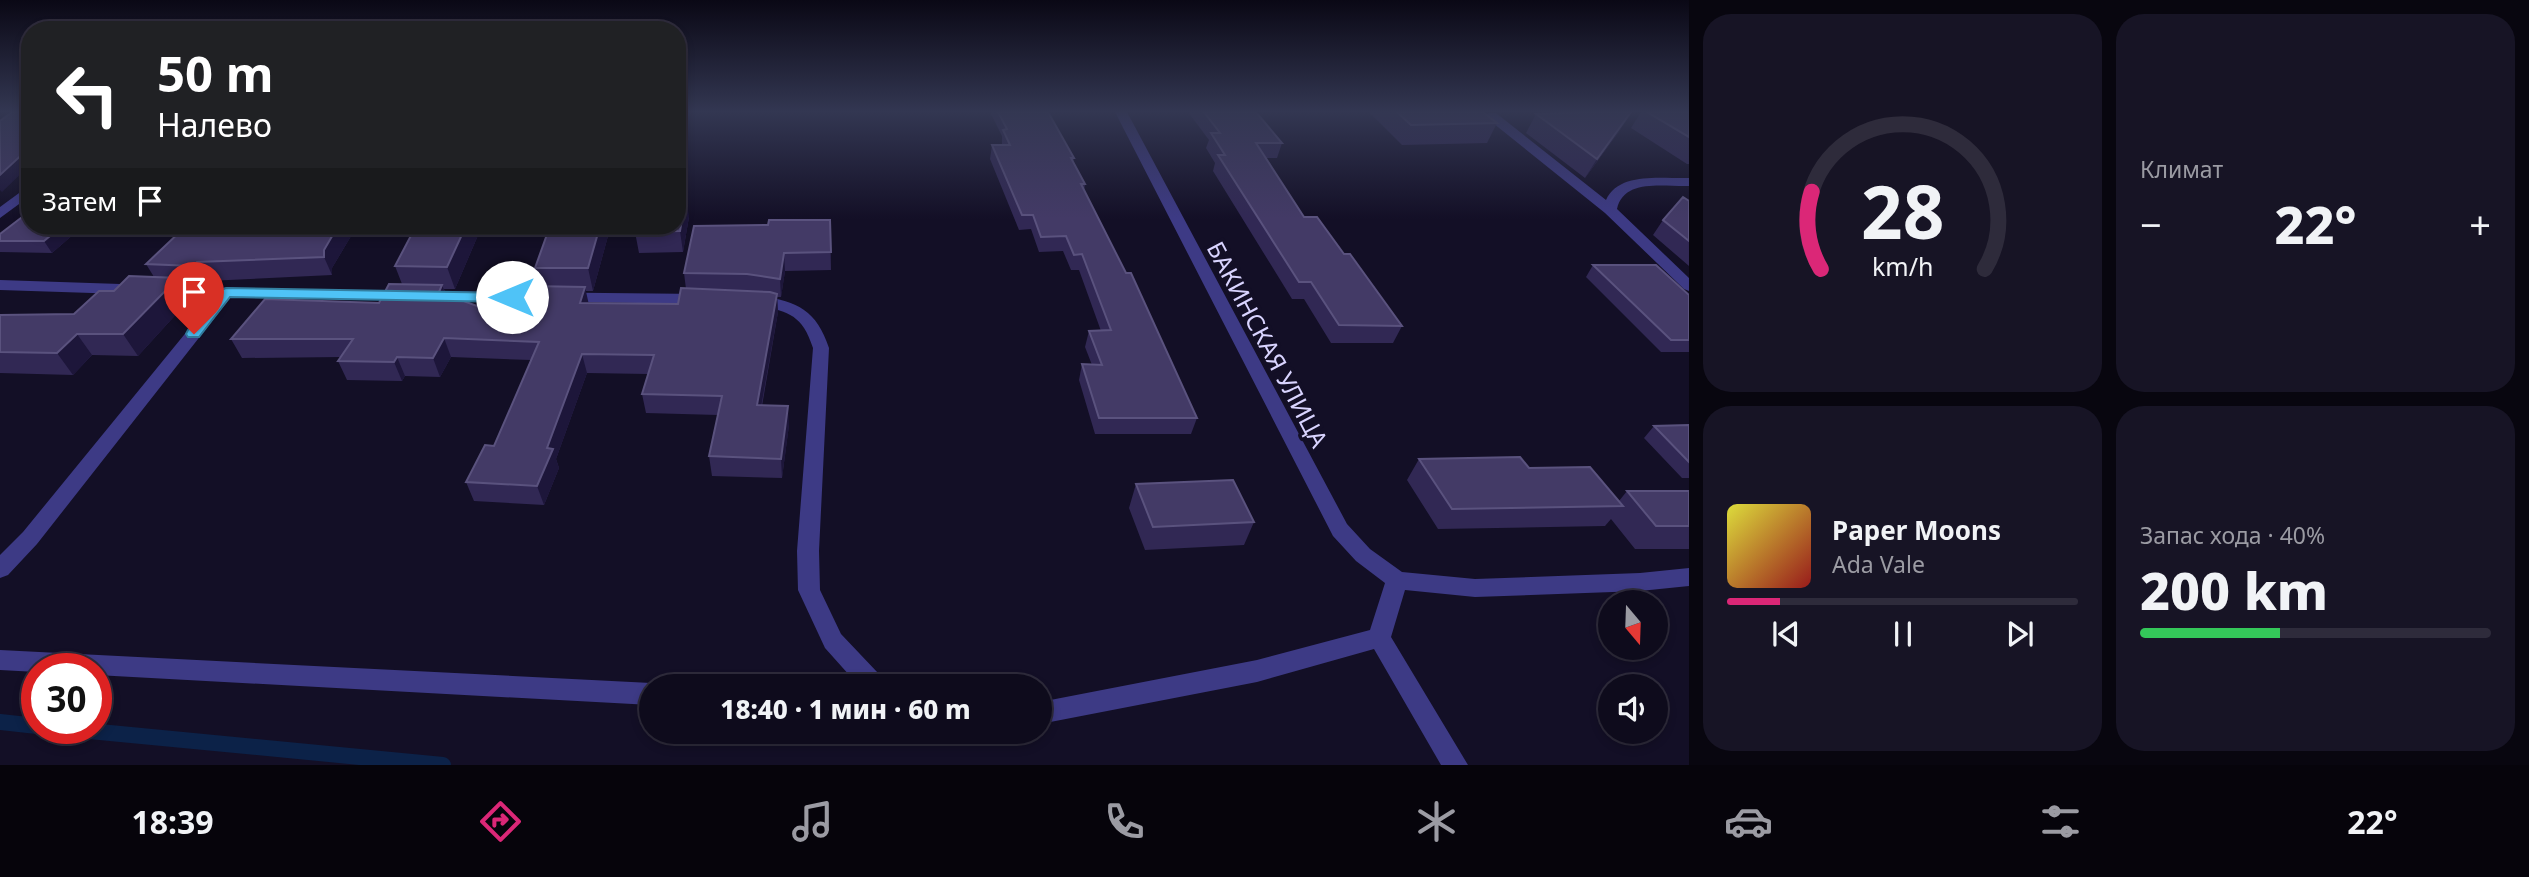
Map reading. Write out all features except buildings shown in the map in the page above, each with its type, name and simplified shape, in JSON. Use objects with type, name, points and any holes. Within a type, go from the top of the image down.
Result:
[{"type":"street","name":"БАКИНСКАЯ УЛИЦА","points":[[1140,148],[1340,530],[1363,555],[1397,580]]},
{"type":"street","points":[[1532,148],[1610,209],[1689,286]]},
{"type":"street","points":[[1610,209],[1614,195],[1621,189],[1641,183],[1689,182]]},
{"type":"street","points":[[0,214],[21,196]]},
{"type":"street","points":[[0,285],[226,293],[784,303],[804,315],[817,332],[821,348],[808,551],[809,590],[833,641],[864,674]]},
{"type":"street","points":[[0,569],[30,538],[226,293]]},
{"type":"street","points":[[1455,765],[1380,638],[1397,580],[1475,588],[1640,582],[1689,577]]},
{"type":"street","points":[[1052,711],[1258,671],[1380,638]]},
{"type":"street","points":[[0,660],[639,693]]},
{"type":"waterway","points":[[0,722],[21,724]]},
{"type":"waterway","points":[[112,733],[443,765]]},
{"type":"route","points":[[194,334],[226,293],[512,297]]}]
